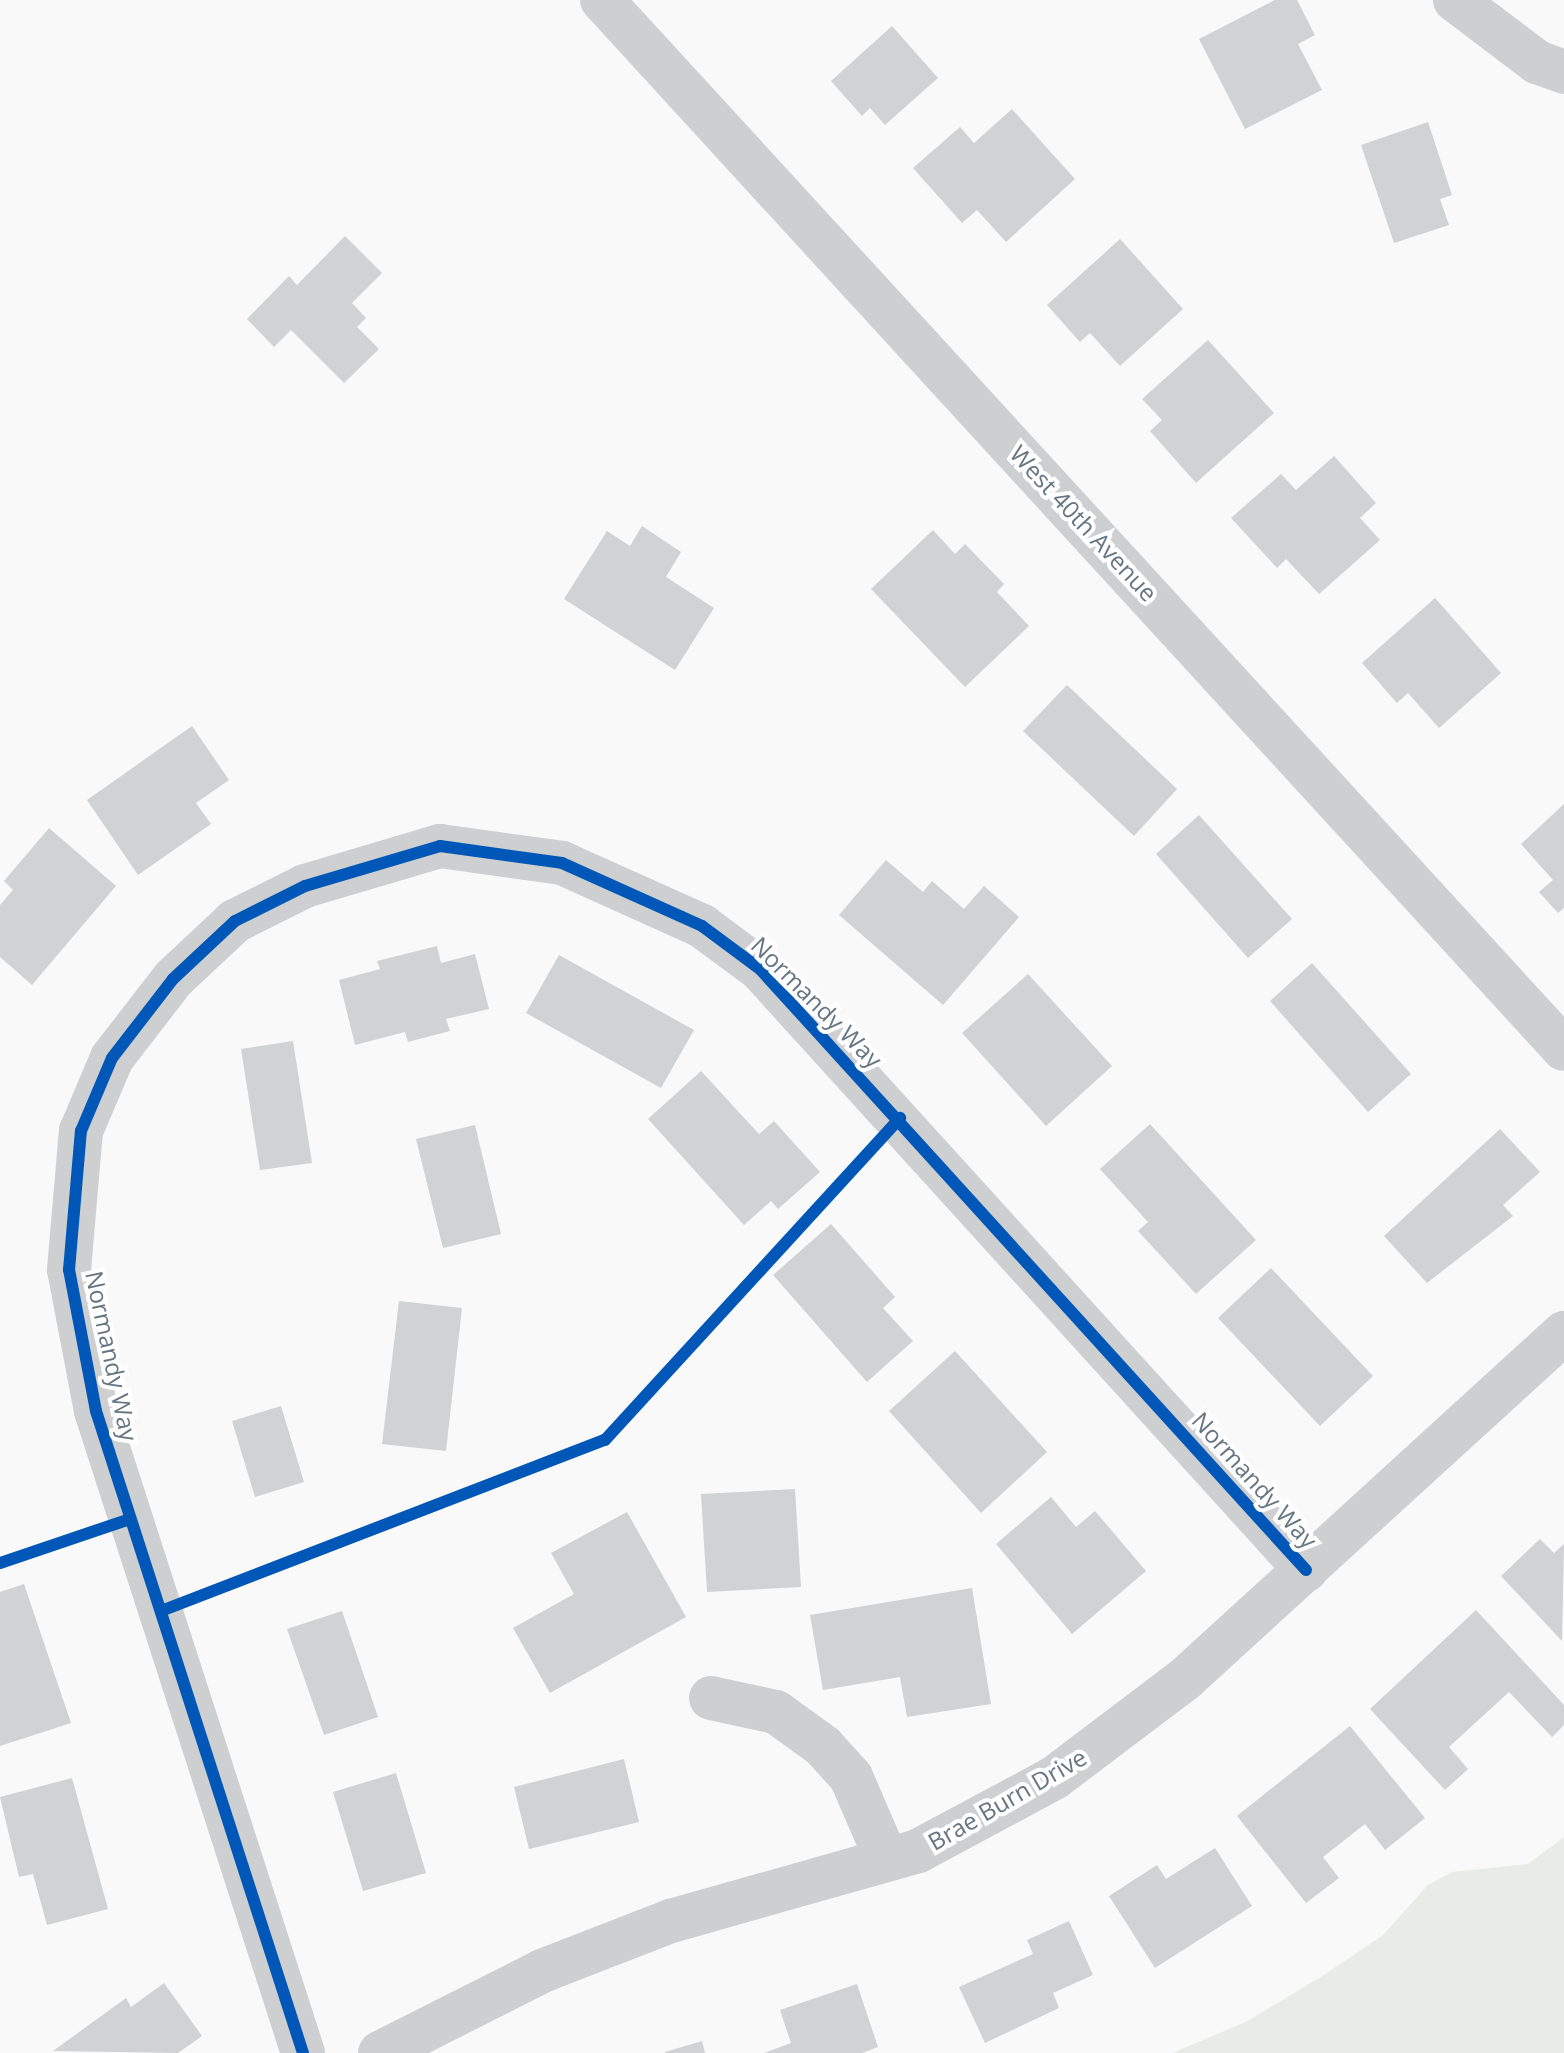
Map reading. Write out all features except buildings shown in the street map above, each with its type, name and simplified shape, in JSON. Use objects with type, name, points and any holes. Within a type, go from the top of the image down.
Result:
[{"type":"street","name":"West 40th Avenue","points":[[602,0],[1564,1049]]},
{"type":"street","points":[[1455,0],[1537,62],[1564,72]]},
{"type":"street","name":"Normandy Way","points":[[303,2053],[96,1411],[69,1270],[81,1131],[112,1058],[173,979],[235,921],[305,886],[440,846],[562,863],[702,926],[771,980],[1306,1570]]},
{"type":"street","name":"Brae Burn Drive","points":[[380,2053],[542,1971],[671,1921],[918,1851],[1054,1778],[1186,1678],[1564,1333]]},
{"type":"street","points":[[711,1698],[776,1712],[823,1746],[851,1777],[887,1860]]},
{"type":"shaded area","points":[[1564,1837],[1564,2053],[1172,2053],[1246,2022],[1324,1975],[1383,1935],[1428,1885],[1452,1872],[1528,1864]]},
{"type":"cycle path","points":[[303,2053],[96,1411],[69,1270],[81,1131],[112,1058],[173,979],[235,921],[305,886],[440,846],[562,863],[702,926],[760,969],[1306,1570]]},
{"type":"cycle path","points":[[161,1611],[605,1440],[900,1118]]},
{"type":"cycle path","points":[[0,1563],[130,1519]]}]
